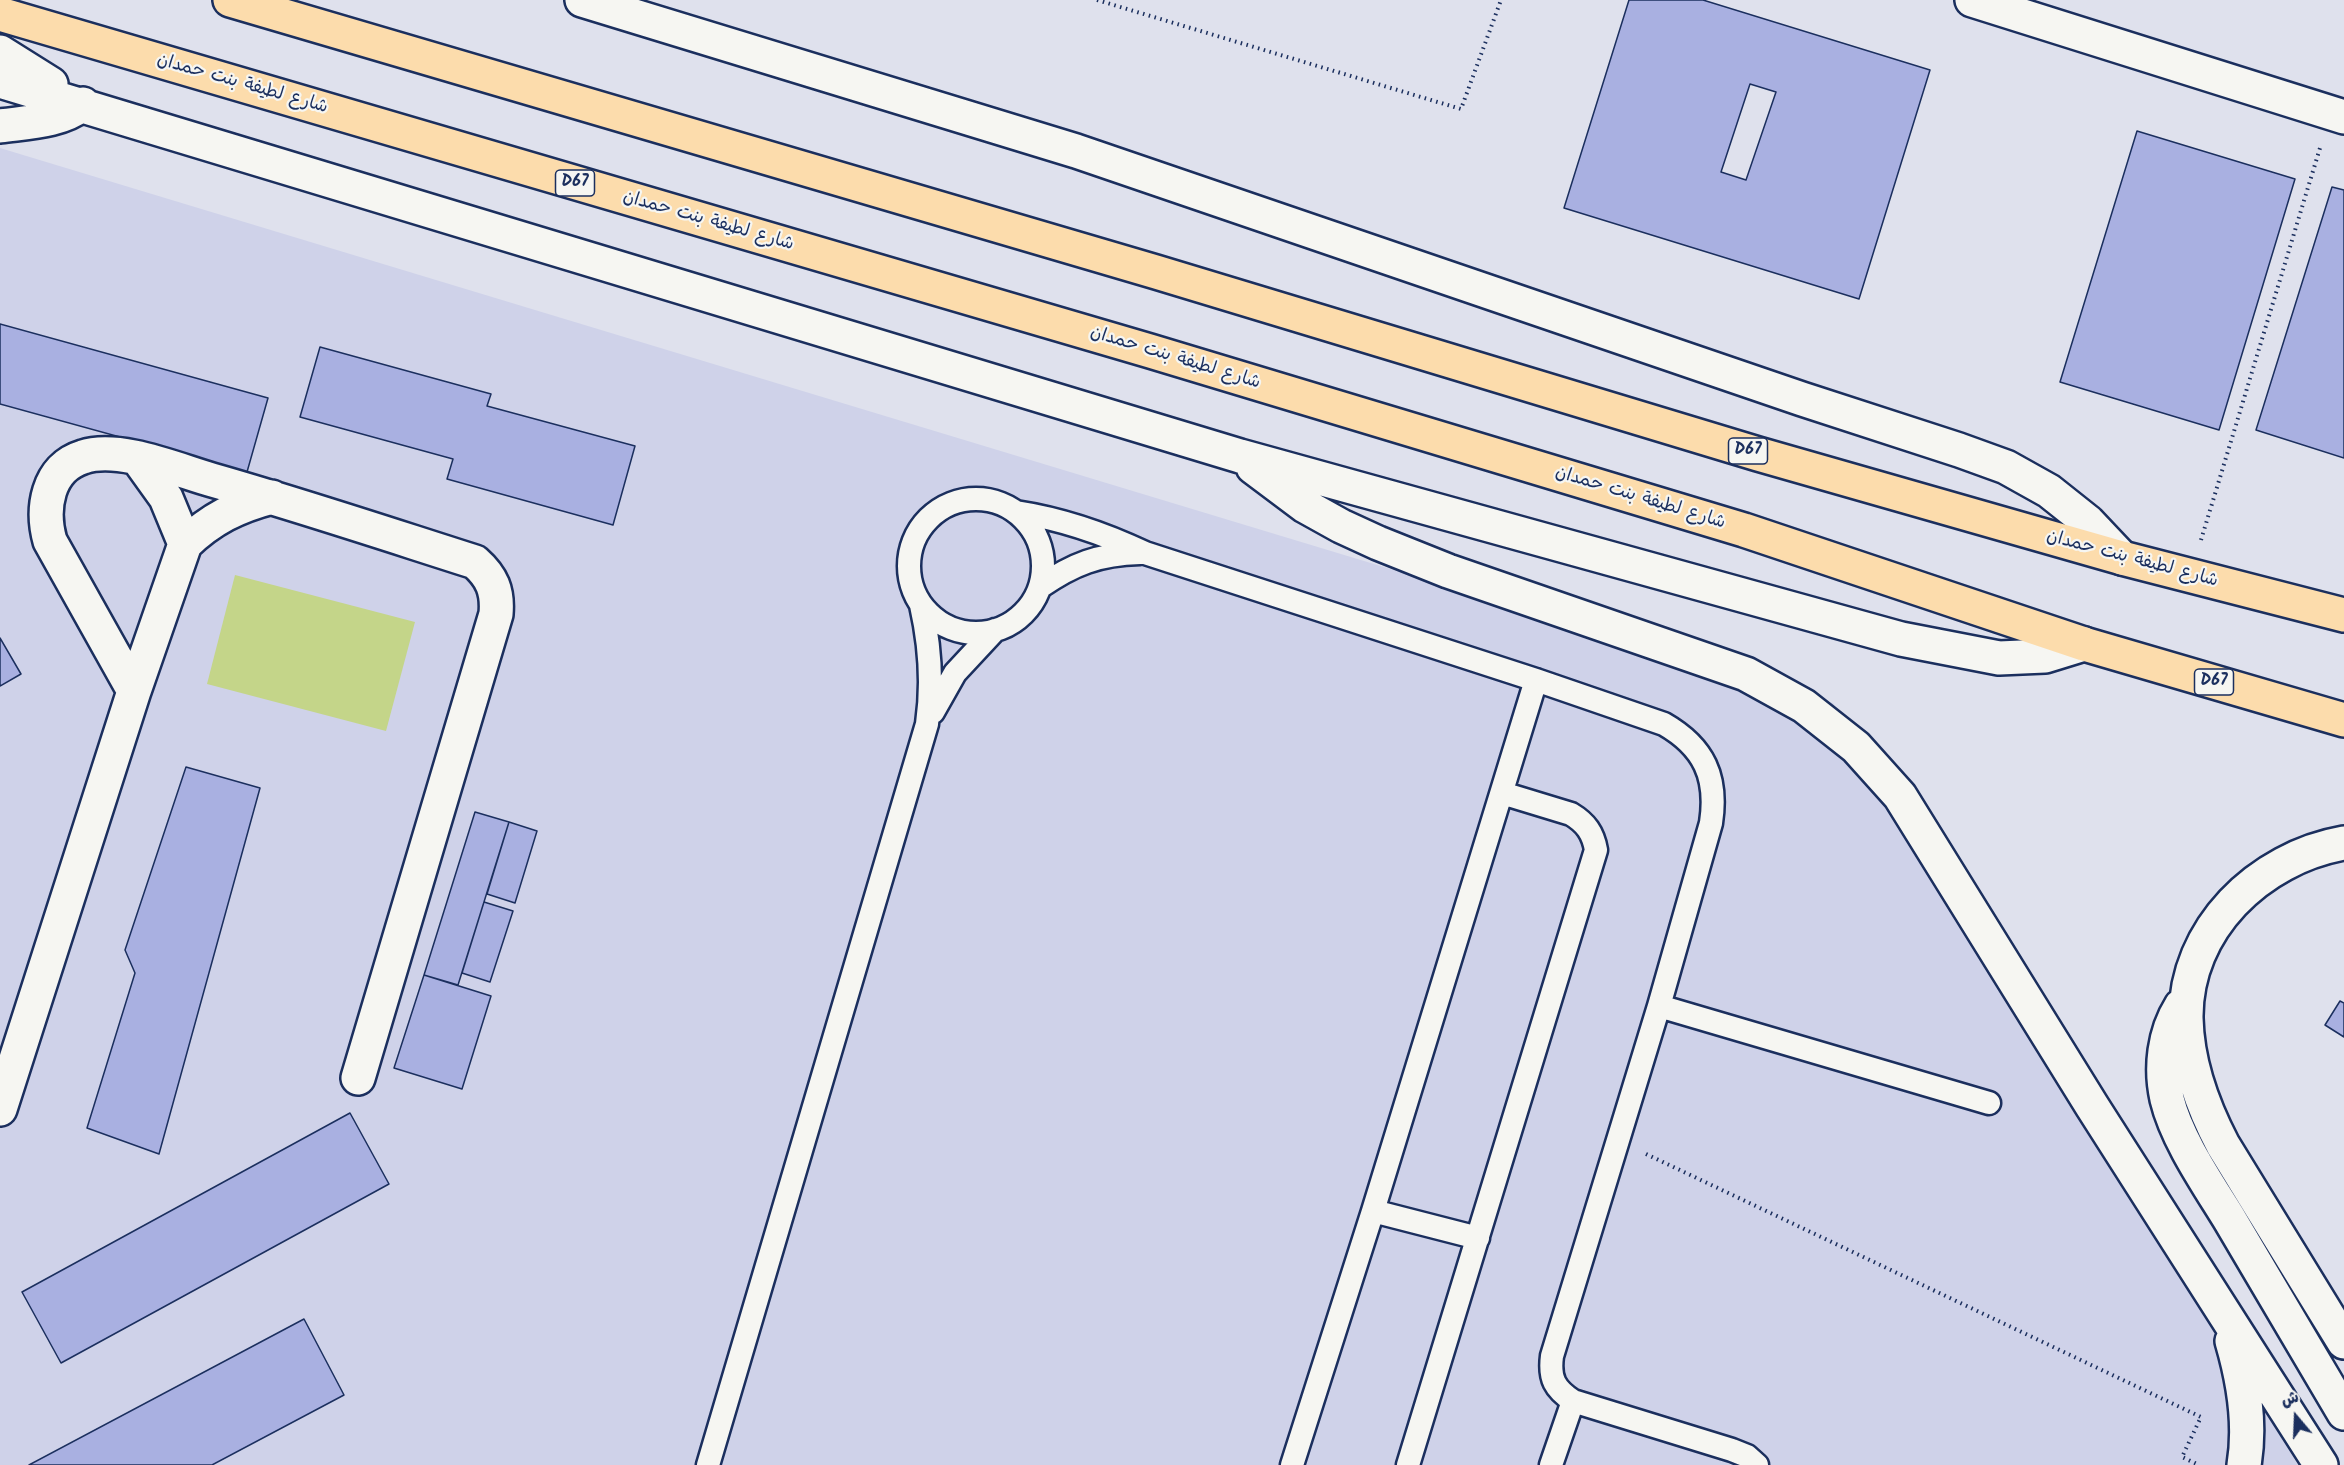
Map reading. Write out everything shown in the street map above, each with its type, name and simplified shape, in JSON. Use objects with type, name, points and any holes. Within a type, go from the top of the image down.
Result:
[{"type":"main road","name":"شارع لطيفة بنت حمدان","points":[[230,0],[1156,272],[1758,454],[2122,558],[2344,615]]},
{"type":"main road","name":"شارع لطيفة بنت حمدان","points":[[0,14],[1150,351],[1744,530],[2084,644],[2344,720]]},
{"type":"street","points":[[582,0],[1076,151],[1746,381],[2006,467],[2049,491],[2088,522],[2122,558]]},
{"type":"street","points":[[1972,0],[2337,115]]},
{"type":"street","points":[[0,52],[83,104]]},
{"type":"street","points":[[0,81],[83,104],[1240,456],[1901,639],[1999,658],[2045,656],[2084,644]]},
{"type":"street","points":[[0,126],[54,119],[72,112],[83,104]]},
{"type":"street","points":[[134,691],[50,541],[45,526],[44,510],[53,481],[66,466],[83,457],[120,455],[272,497],[475,562],[486,571],[494,584],[497,599],[496,614],[358,1078]]},
{"type":"street","points":[[1240,456],[1280,488],[1341,526],[1448,571],[1746,674],[1804,706],[1856,747],[1900,796],[2092,1106],[2321,1465]]},
{"type":"street","points":[[138,459],[166,498],[185,544]]},
{"type":"street","points":[[0,1109],[134,691],[185,544],[201,528],[221,515],[245,504],[272,497]]},
{"type":"street","points":[[2344,843],[2314,851],[2278,866],[2253,882],[2234,900],[2217,921],[2195,965],[2188,994],[2186,1017],[2189,1050],[2200,1096],[2208,1116],[2223,1145],[2344,1342]]},
{"type":"street","points":[[2188,994],[2177,1013],[2164,1054],[2163,1075],[2172,1118],[2201,1173],[2344,1413]]},
{"type":"street","points":[[2214,1298],[2229,1332],[2240,1368],[2246,1404],[2248,1441],[2244,1465]]},
{"type":"lane","points":[[708,1465],[927,724],[931,694],[931,664],[928,634],[921,605],[911,586],[908,565],[912,544],[922,526],[937,511],[956,502],[976,499],[998,502],[1016,512],[1031,527],[1041,546],[1043,567],[1040,587],[1030,606],[1015,621],[995,630],[975,633],[954,630],[935,620],[921,605]]},
{"type":"lane","points":[[1016,512],[1050,517],[1084,527],[1145,553],[1664,724],[1681,734],[1695,748],[1706,765],[1713,793],[1711,823],[1659,1006],[1552,1356],[1550,1370],[1552,1382],[1560,1392],[1573,1401],[1732,1450],[1747,1456],[1757,1465]]},
{"type":"lane","points":[[1040,587],[1062,572],[1087,561],[1116,554],[1145,553]]},
{"type":"lane","points":[[927,724],[956,673],[995,630]]},
{"type":"lane","points":[[1292,1465],[1373,1211],[1536,680]]},
{"type":"lane","points":[[1408,1465],[1596,850],[1594,838],[1581,820],[1571,814],[1502,793]]},
{"type":"lane","points":[[1659,1006],[1989,1103]]},
{"type":"lane","points":[[1373,1211],[1478,1238]]},
{"type":"lane","points":[[1551,1465],[1573,1401]]},
{"type":"path","points":[[1097,0],[1461,109],[1501,0]]},
{"type":"path","points":[[2191,576],[2337,115]]},
{"type":"path","points":[[1617,1141],[2201,1417],[2182,1457],[2199,1465]]},
{"type":"shaded area","points":[[0,148],[1833,703],[2298,1465],[0,1465]]},
{"type":"green space","points":[[235,575],[415,622],[386,731],[207,684]]},
{"type":"building","points":[[1629,0],[1703,0],[1930,70],[1859,299],[1564,208]],"holes":[[[1750,84],[1776,92],[1746,180],[1721,172]]]},
{"type":"building","points":[[2137,131],[2295,179],[2219,430],[2060,382]]},
{"type":"building","points":[[2332,187],[2344,190],[2344,458],[2256,430]]},
{"type":"building","points":[[0,324],[268,398],[247,472],[0,404]]},
{"type":"building","points":[[320,347],[491,394],[487,406],[635,446],[613,525],[447,479],[453,459],[300,417]]},
{"type":"building","points":[[0,638],[21,674],[0,686]]},
{"type":"building","points":[[186,767],[260,788],[159,1154],[87,1128],[135,973],[125,950]]},
{"type":"building","points":[[475,812],[509,822],[458,985],[424,975]]},
{"type":"building","points":[[509,822],[537,831],[515,903],[487,894]]},
{"type":"building","points":[[484,902],[513,911],[490,982],[462,973]]},
{"type":"building","points":[[424,975],[491,996],[462,1089],[394,1068]]},
{"type":"building","points":[[2340,1001],[2344,1003],[2344,1037],[2325,1025]]},
{"type":"building","points":[[350,1113],[389,1184],[61,1363],[22,1292]]},
{"type":"building","points":[[304,1319],[344,1395],[212,1465],[29,1465]]}]
